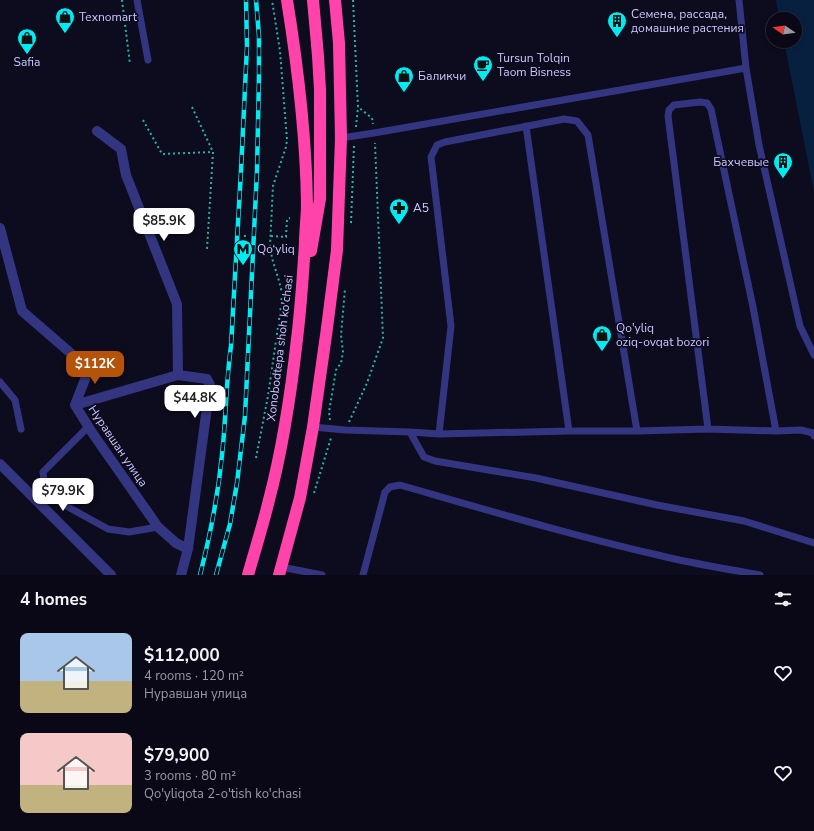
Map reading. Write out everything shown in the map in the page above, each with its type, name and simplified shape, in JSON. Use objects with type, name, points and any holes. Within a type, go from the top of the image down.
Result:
[{"type":"highway","name":"Xonobodtepa shoh ko'chasi","points":[[248,575],[269,500],[281,447],[289,402],[300,318],[304,272],[306,197],[301,97],[288,0]]},
{"type":"highway","points":[[300,318],[320,199],[318,56],[313,0]]},
{"type":"highway","points":[[280,571],[300,498],[313,427],[327,334],[337,250],[341,138],[339,43],[335,0]]},
{"type":"street","points":[[97,131],[121,149],[126,175],[177,304],[178,375]]},
{"type":"street","name":"Нуравшан улица","points":[[0,228],[22,311],[89,369],[75,405],[158,527],[176,543],[188,549]]},
{"type":"street","points":[[75,405],[178,375],[207,379],[210,385],[188,549],[181,575]]},
{"type":"street","points":[[0,464],[111,575]]},
{"type":"lane","points":[[137,0],[148,60]]},
{"type":"lane","points":[[739,0],[746,68],[759,145],[800,326],[814,355]]},
{"type":"lane","points":[[341,138],[746,68]]},
{"type":"lane","points":[[708,429],[668,116],[674,105],[700,102],[707,103],[711,109],[753,307],[776,431]]},
{"type":"lane","points":[[439,434],[451,326],[431,157],[437,145],[445,142],[564,119],[578,121],[588,135],[637,431]]},
{"type":"lane","points":[[526,126],[569,431]]},
{"type":"lane","points":[[0,382],[15,400],[21,429]]},
{"type":"lane","points":[[88,426],[43,472],[45,489],[68,507],[108,529],[129,532],[158,527]]},
{"type":"lane","points":[[313,427],[345,430],[439,434],[708,429],[776,431],[801,430],[813,433],[814,436]]},
{"type":"lane","points":[[410,432],[424,457],[435,461],[536,478],[657,505],[744,522],[814,543]]},
{"type":"lane","points":[[363,575],[385,492],[390,487],[400,485],[536,524],[663,557],[760,575]]},
{"type":"lane","points":[[280,571],[322,575]]},
{"type":"path","points":[[122,0],[130,64]]},
{"type":"path","points":[[256,458],[268,396],[282,293],[271,251],[271,236],[273,186],[287,140],[280,50],[272,0]]},
{"type":"path","points":[[345,430],[367,383],[382,338],[374,133],[372,118],[358,107],[353,0]]},
{"type":"path","points":[[192,108],[213,152],[207,249]]},
{"type":"path","points":[[143,120],[162,154],[213,152]]},
{"type":"path","points":[[271,236],[286,237],[287,218],[290,218]]},
{"type":"path","points":[[244,252],[245,234]]},
{"type":"water","points":[[776,0],[814,0],[814,192],[785,48],[802,48],[802,12],[778,12]]},
{"type":"railway","points":[[200,575],[216,501],[231,346],[247,46],[246,0]]},
{"type":"railway","points":[[216,575],[230,524],[237,483],[245,416],[257,171],[259,36],[256,0]]},
{"type":"place","name":"Texnomart","points":[[65,34]]},
{"type":"place","name":"Семена, рассада, домашние растения","points":[[617,38]]},
{"type":"place","name":"Safia","points":[[27,55]]},
{"type":"place","name":"Tursun Tolqin Taom Bisness","points":[[483,82]]},
{"type":"place","name":"Баликчи","points":[[404,93]]},
{"type":"place","name":"Бахчевые","points":[[783,179]]},
{"type":"place","name":"А5","points":[[399,225]]},
{"type":"place","name":"Qo‘yliq","points":[[243,266]]},
{"type":"place","name":"Qo'yliq oziq-ovqat bozori","points":[[602,352]]}]
